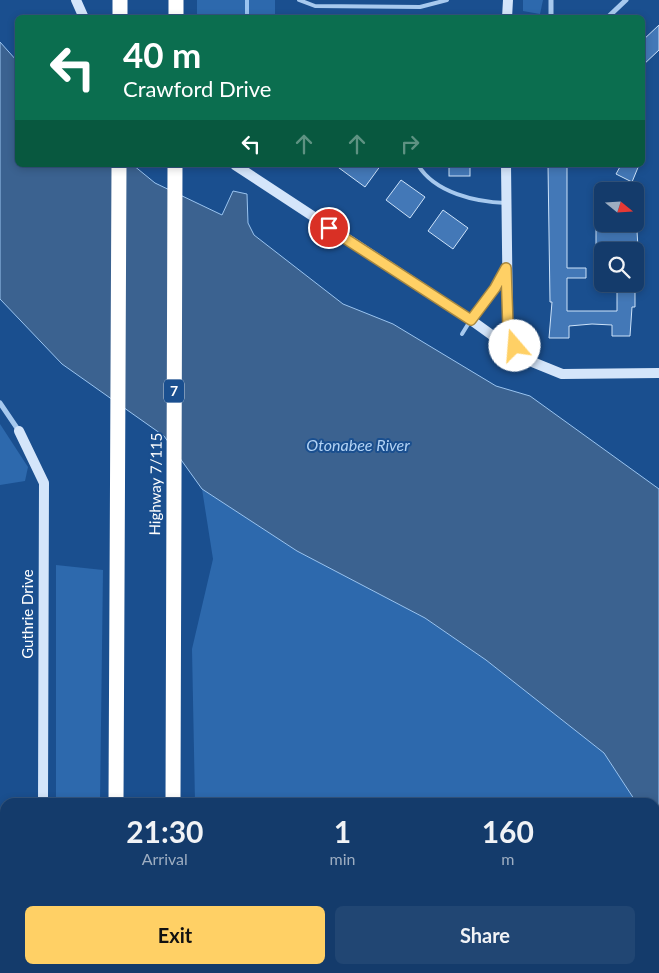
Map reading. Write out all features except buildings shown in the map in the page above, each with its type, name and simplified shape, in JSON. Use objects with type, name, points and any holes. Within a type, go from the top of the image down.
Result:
[{"type":"highway","points":[[120,0],[120,15]]},
{"type":"highway","points":[[116,798],[119,167]]},
{"type":"highway","name":"Highway 7/115","points":[[173,798],[172,616],[175,167]]},
{"type":"street","points":[[76,0],[83,15]]},
{"type":"street","points":[[507,15],[508,0]]},
{"type":"street","points":[[551,0],[551,15]]},
{"type":"street","points":[[610,15],[626,0]]},
{"type":"street","points":[[238,167],[471,320],[526,359],[562,374],[659,373]]},
{"type":"street","points":[[506,167],[508,327],[515,346],[526,359]]},
{"type":"street","points":[[471,320],[495,288],[506,268]]},
{"type":"street","points":[[0,403],[19,431]]},
{"type":"street","name":"Guthrie Drive","points":[[19,431],[44,483],[43,798]]},
{"type":"lane","points":[[299,0],[316,6],[420,7],[447,0]]},
{"type":"lane","points":[[418,167],[446,189],[487,202],[506,203]]},
{"type":"lane","points":[[462,334],[471,320]]},
{"type":"shaded area","points":[[197,0],[275,0],[275,15],[197,15]]},
{"type":"shaded area","points":[[523,0],[543,0],[540,14],[523,11]]},
{"type":"shaded area","points":[[0,424],[28,467],[25,481],[0,485]]},
{"type":"shaded area","points":[[202,489],[297,551],[425,618],[486,660],[604,753],[633,798],[195,798],[192,649],[213,559]]},
{"type":"shaded area","points":[[56,565],[103,570],[100,798],[56,798]]},
{"type":"water","name":"Otonabee River","points":[[0,42],[15,59],[15,167],[135,167],[155,183],[222,215],[233,191],[247,194],[248,223],[254,235],[343,304],[393,324],[496,386],[530,396],[659,489],[659,798],[633,798],[604,753],[486,660],[425,618],[297,551],[202,489],[164,436],[62,364],[0,299]]},
{"type":"waterway","points":[[247,0],[247,15]]},
{"type":"route","points":[[329,228],[471,320],[495,288],[506,268],[508,327],[515,346]]}]
